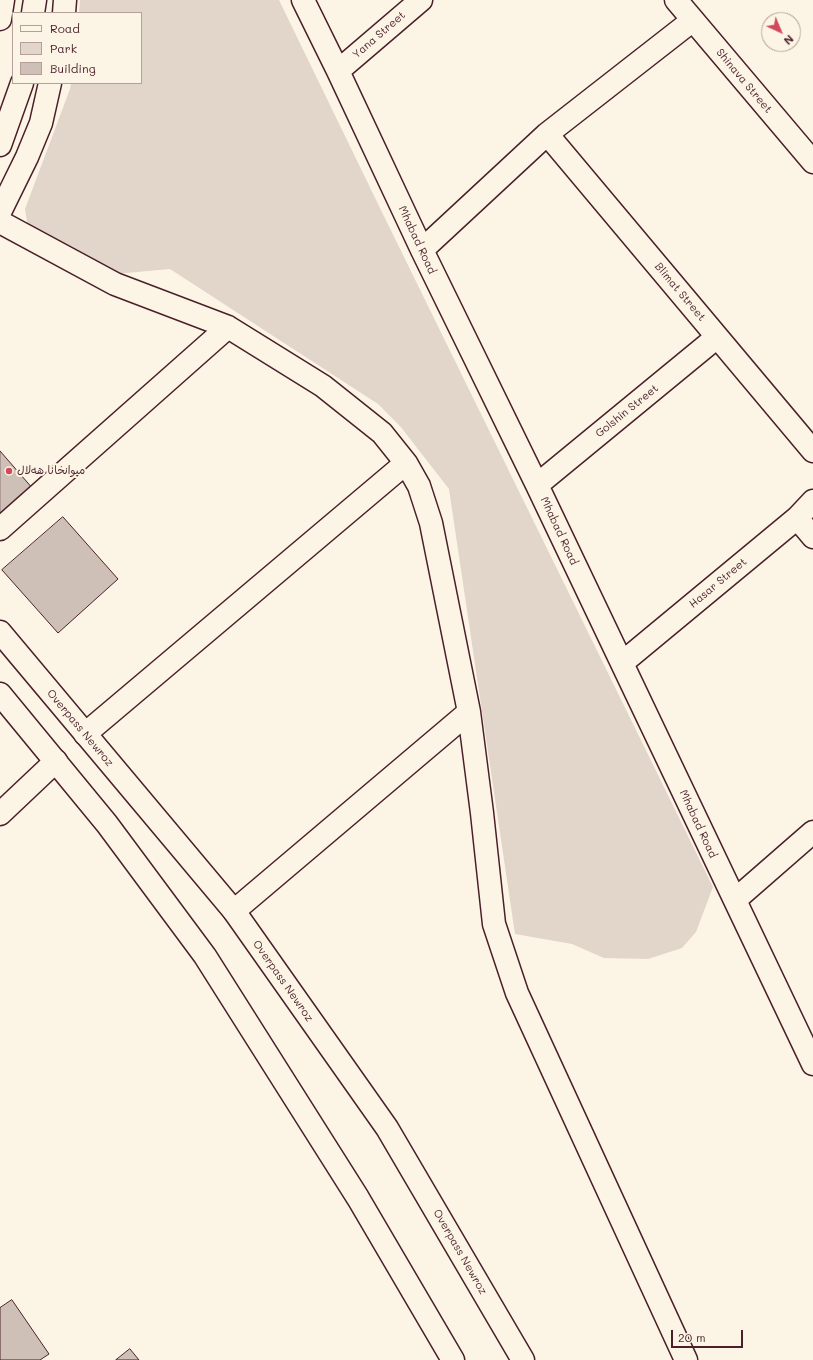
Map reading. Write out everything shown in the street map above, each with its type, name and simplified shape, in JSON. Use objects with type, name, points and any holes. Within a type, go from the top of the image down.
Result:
[{"type":"street","points":[[0,20],[3,0]]},
{"type":"street","points":[[33,12],[35,0]]},
{"type":"street","points":[[64,12],[65,0]]},
{"type":"street","name":"Mhabad Road","points":[[303,0],[422,250],[537,485],[813,1064]]},
{"type":"street","name":"Yana Street","points":[[338,71],[421,0]]},
{"type":"street","name":"Shinava Street","points":[[676,0],[813,162]]},
{"type":"street","points":[[422,250],[547,134],[693,20]]},
{"type":"street","points":[[0,145],[22,84]]},
{"type":"street","points":[[0,212],[27,157],[41,123],[50,84]]},
{"type":"street","name":"Blimat Street","points":[[547,134],[813,451]]},
{"type":"street","points":[[0,222],[115,284],[228,327],[323,386],[382,433],[406,463],[419,486],[432,523],[469,712],[496,931],[517,994],[686,1360]]},
{"type":"street","points":[[0,529],[228,327]]},
{"type":"street","name":"Golshin Street","points":[[537,485],[717,337]]},
{"type":"street","points":[[85,734],[406,463]]},
{"type":"street","name":"Hasar Street","points":[[622,663],[797,518],[813,501]]},
{"type":"street","points":[[797,518],[813,537]]},
{"type":"street","name":"Overpass Newroz","points":[[0,632],[234,911],[387,1128],[523,1360]]},
{"type":"street","points":[[0,694],[107,824],[205,956],[358,1198],[453,1360]]},
{"type":"street","points":[[234,911],[469,712]]},
{"type":"street","points":[[0,814],[56,761]]},
{"type":"street","points":[[735,900],[813,832]]},
{"type":"green space","points":[[80,0],[279,0],[713,887],[696,932],[682,948],[648,959],[604,958],[572,944],[515,934],[449,489],[400,426],[378,404],[170,269],[104,275],[28,228],[25,209],[71,84],[142,84],[142,12],[79,12]]},
{"type":"building","name":"میوانخانا هەلال","points":[[0,451],[34,490],[0,521]]},
{"type":"building","points":[[63,517],[118,579],[58,633],[2,570]]},
{"type":"building","points":[[12,1300],[49,1354],[40,1360],[0,1360],[0,1308]]},
{"type":"building","points":[[130,1349],[139,1360],[116,1360]]},
{"type":"place","name":"میوانخانا هەلال","points":[[9,471]]}]
